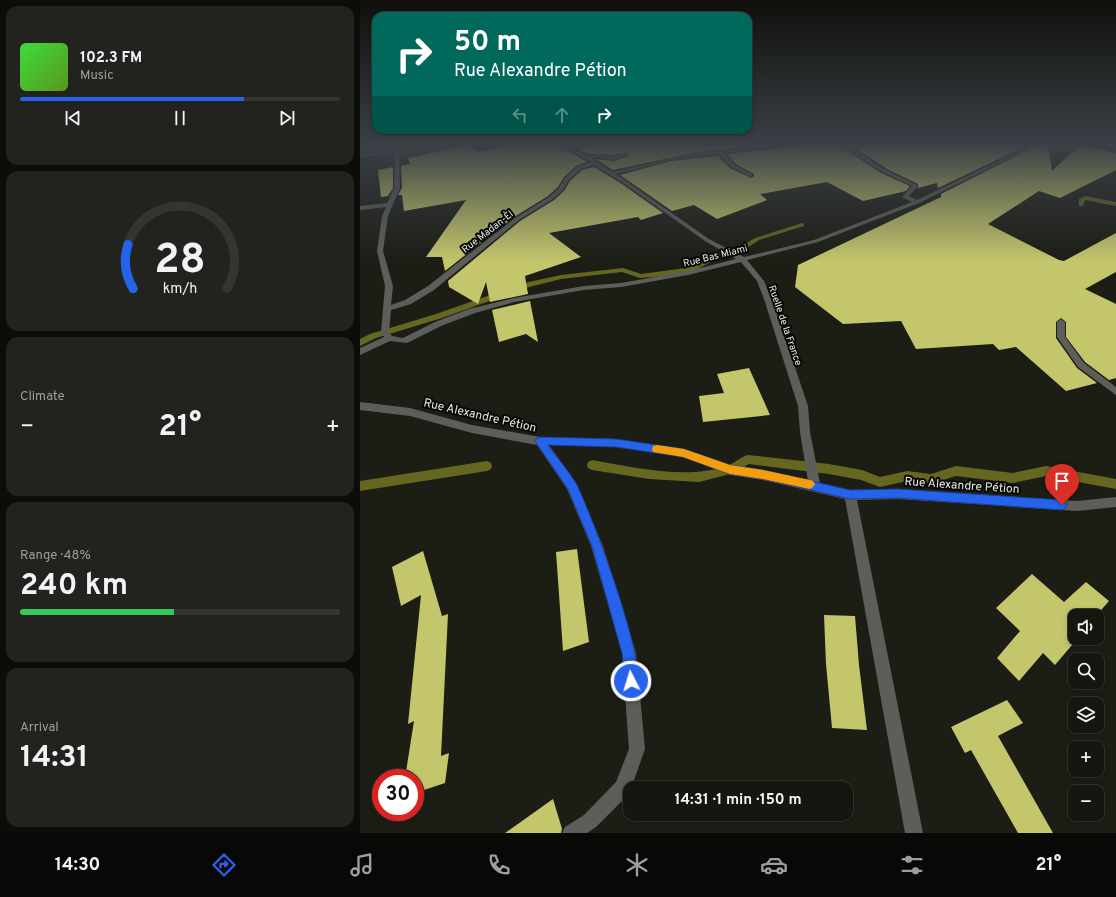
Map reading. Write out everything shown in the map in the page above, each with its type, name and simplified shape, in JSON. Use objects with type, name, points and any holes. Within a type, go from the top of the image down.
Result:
[{"type":"street","points":[[360,352],[389,338],[385,332],[389,286],[380,251],[385,216],[396,188],[396,184]]},
{"type":"street","name":"Rue Madan-Èl","points":[[387,309],[408,302],[431,288],[516,219],[551,198],[561,189],[564,184]]},
{"type":"street","name":"Ruelle de la France","points":[[625,184],[707,240],[742,259],[760,281],[768,299],[803,406],[805,432],[816,486]]},
{"type":"street","points":[[911,184],[915,186],[905,197],[917,202]]},
{"type":"street","name":"Rue Bas Miami","points":[[389,338],[404,341],[438,324],[472,311],[514,300],[584,288],[628,284],[688,273],[816,241],[917,202],[955,184]]},
{"type":"street","points":[[360,208],[390,205]]},
{"type":"street","points":[[1061,322],[1061,337],[1081,365],[1116,392]]},
{"type":"street","name":"Rue Alexandre Pétion","points":[[360,406],[410,412],[472,429],[540,441],[616,443],[684,453],[730,470],[763,474],[850,495],[898,494],[1076,506],[1116,502]]},
{"type":"street","points":[[540,441],[572,486],[597,546],[629,653],[637,749],[622,788],[590,821],[571,833]]},
{"type":"street","points":[[850,495],[914,833]]},
{"type":"building","points":[[380,184],[393,184],[393,188],[388,196],[381,197]]},
{"type":"building","points":[[402,184],[560,184],[548,196],[514,217],[445,271],[442,257],[426,257],[466,200],[404,211],[402,195],[398,195],[402,188]]},
{"type":"building","points":[[568,184],[622,184],[663,213],[641,220],[638,217],[549,233],[581,257],[525,276],[528,294],[490,302],[486,282],[478,304],[449,287],[448,281],[520,221],[554,200],[564,191]]},
{"type":"building","points":[[633,184],[817,184],[760,194],[767,200],[717,219],[694,205],[672,211]]},
{"type":"building","points":[[831,184],[905,184],[910,186],[906,191],[863,201]]},
{"type":"building","points":[[918,184],[934,184],[918,188]]},
{"type":"building","points":[[937,184],[947,184],[938,188]]},
{"type":"building","points":[[961,184],[1088,184],[1060,198],[1039,191],[988,224],[1059,260],[1064,261],[1116,233],[1116,272],[1085,289],[1116,304],[1116,378],[1109,380],[1085,362],[1066,337],[1066,322],[1061,318],[1056,322],[1056,338],[1077,368],[1097,383],[1066,391],[1016,347],[999,350],[993,344],[916,349],[901,321],[843,324],[795,287],[798,265],[941,197],[941,194]]},
{"type":"building","points":[[530,301],[538,342],[526,334],[499,342],[492,310]]},
{"type":"building","points":[[749,368],[770,415],[703,422],[699,396],[724,393],[717,374]]},
{"type":"building","points":[[577,549],[589,642],[563,651],[556,552]]},
{"type":"building","points":[[423,551],[442,616],[448,614],[441,756],[449,753],[445,783],[424,790],[424,769],[406,769],[414,721],[408,724],[421,595],[401,606],[392,567]]},
{"type":"building","points":[[1032,574],[1064,602],[1086,582],[1109,601],[1102,609],[1068,609],[1068,645],[1072,645],[1055,665],[1043,653],[1019,681],[997,658],[1020,631],[996,608]]},
{"type":"building","points":[[824,615],[855,616],[867,730],[832,728],[826,664]]},
{"type":"building","points":[[1007,700],[1023,723],[998,736],[1053,833],[1018,833],[971,750],[965,753],[951,727]]},
{"type":"building","points":[[553,799],[562,829],[561,833],[505,833]]},
{"type":"waterway","points":[[1081,205],[1082,199],[1085,198],[1116,204]]},
{"type":"waterway","points":[[360,343],[373,336],[439,316],[527,285],[561,277],[623,270],[640,276],[688,270],[707,262],[718,254],[742,249],[757,239],[802,225]]},
{"type":"waterway","points":[[592,465],[649,474],[699,477],[730,470],[748,459],[829,469],[862,475],[880,482],[907,476],[931,479],[956,471],[1013,478],[1046,471],[1116,484]]},
{"type":"waterway","points":[[360,486],[487,466]]},
{"type":"slow traffic","points":[[657,449],[684,453],[730,470],[763,474],[810,484]]},
{"type":"route","points":[[631,681],[629,653],[597,546],[572,486],[540,441],[616,443],[684,453],[730,470],[763,474],[850,495],[898,494],[1062,505]]}]
